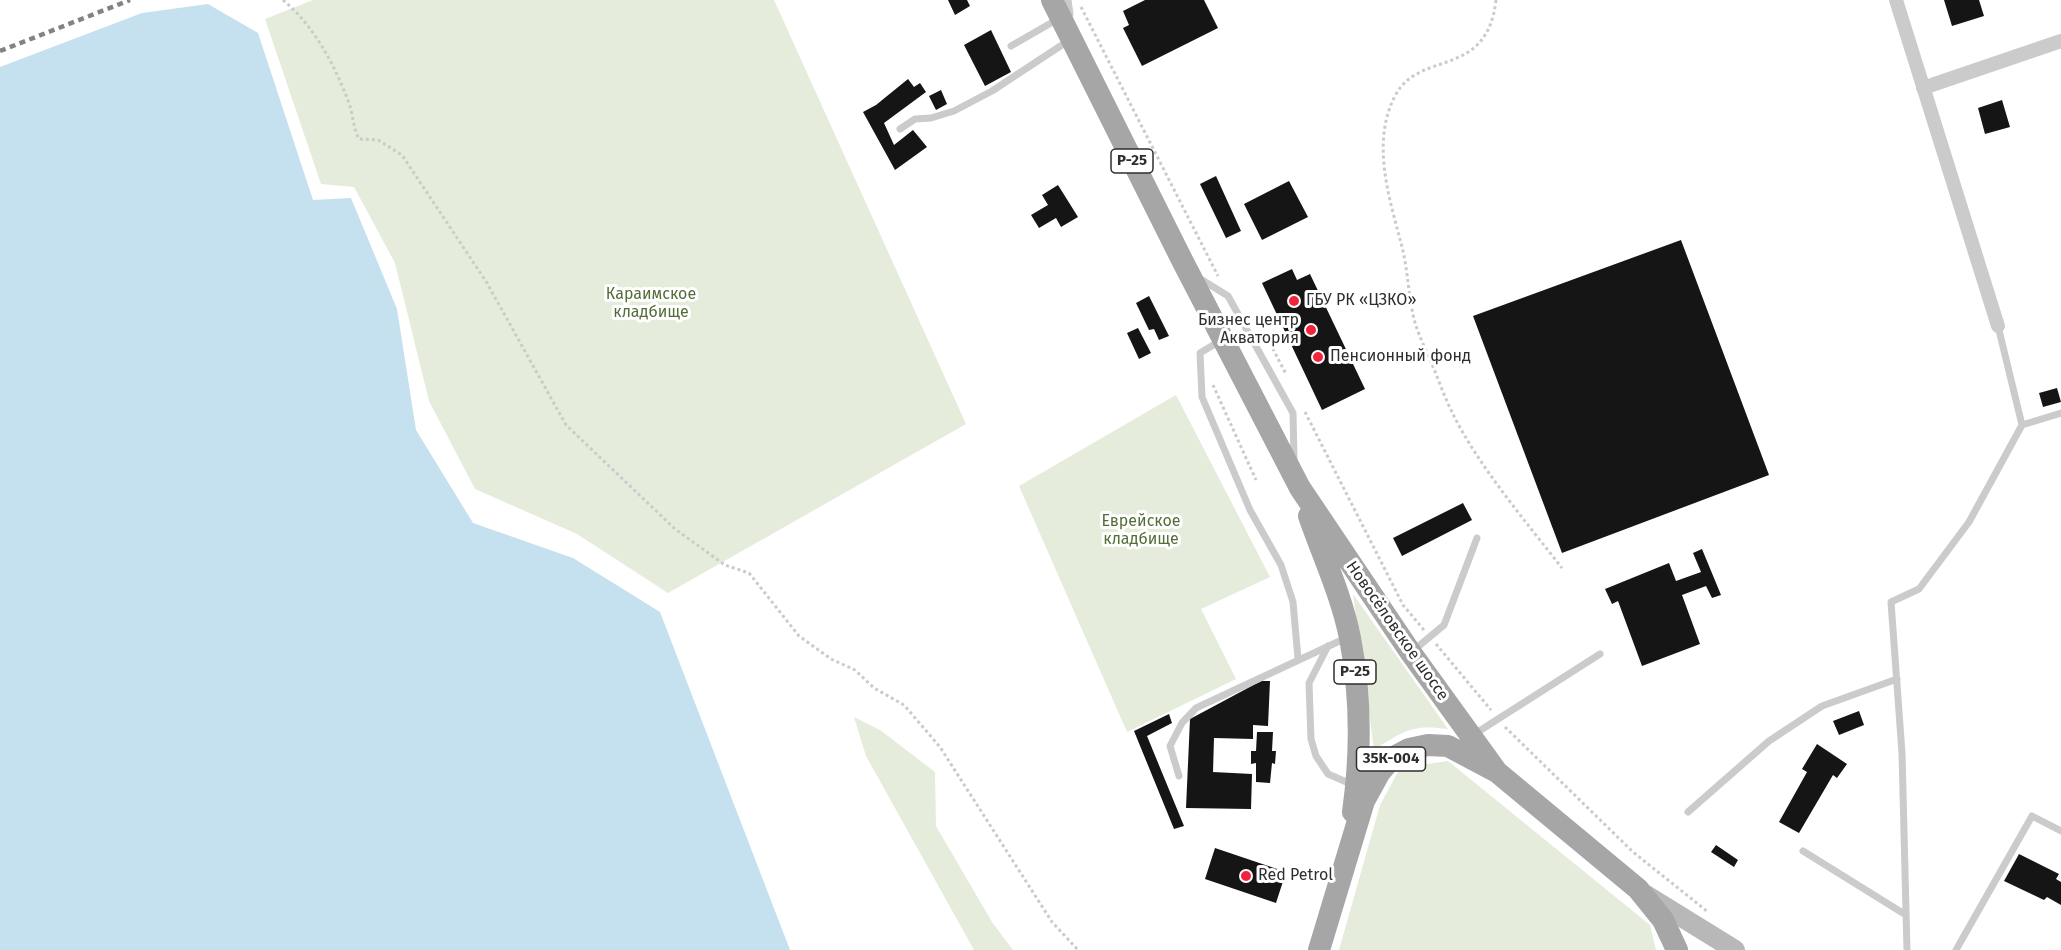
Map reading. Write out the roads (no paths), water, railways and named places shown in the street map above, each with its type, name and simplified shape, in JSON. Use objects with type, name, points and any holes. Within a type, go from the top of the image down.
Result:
[{"type":"main road","name":"Новосёловское шоссе","points":[[1060,6],[1071,39],[1082,62],[1297,484],[1411,653],[1497,772]]},
{"type":"main road","name":"Новосёловское шоссе","points":[[1297,484],[1349,636],[1357,687],[1359,738],[1357,786],[1345,864]]},
{"type":"main road","name":"35К-004","points":[[1319,950],[1364,801],[1380,772],[1392,758],[1409,749],[1428,745],[1448,746],[1497,772],[1638,890],[1663,920],[1677,950]]},
{"type":"main road","points":[[1638,890],[1735,950]]},
{"type":"street","points":[[1896,0],[1998,326]]},
{"type":"street","points":[[1923,88],[2061,41]]},
{"type":"lane","points":[[1011,46],[1060,6],[1070,14],[1081,44],[1082,62]]},
{"type":"lane","points":[[900,129],[915,119],[931,118],[954,111],[992,91],[1071,39]]},
{"type":"lane","points":[[1187,270],[1228,296],[1293,413],[1297,484]]},
{"type":"lane","points":[[1907,950],[1902,753],[1892,602],[1919,588],[1969,522],[2022,425],[1998,326]]},
{"type":"lane","points":[[1222,339],[1200,352],[1202,397],[1250,510],[1281,565],[1293,602],[1298,659]]},
{"type":"lane","points":[[2022,425],[2061,413]]},
{"type":"lane","points":[[1411,653],[1444,625],[1477,538]]},
{"type":"lane","points":[[1179,776],[1170,746],[1182,723],[1196,708],[1349,636]]},
{"type":"lane","points":[[1328,645],[1309,683],[1311,739],[1316,756],[1328,774],[1357,786]]},
{"type":"lane","points":[[1472,736],[1600,654]]},
{"type":"lane","points":[[1688,812],[1769,741],[1822,706],[1897,679]]},
{"type":"lane","points":[[1956,950],[2032,816],[2061,831]]},
{"type":"lane","points":[[1803,851],[1906,915]]},
{"type":"water","points":[[208,4],[258,33],[313,200],[351,198],[397,309],[416,430],[473,523],[573,558],[660,612],[790,950],[0,950],[0,67],[142,13]]},
{"type":"railway","points":[[0,51],[130,0]]},
{"type":"place","name":"ГБУ РК «ЦЗКО»","points":[[1294,301]]},
{"type":"place","name":"Бизнес центр Акватория","points":[[1311,330]]},
{"type":"place","name":"Пенсионный фонд","points":[[1318,357]]},
{"type":"place","name":"Red Petrol","points":[[1246,876]]},
{"type":"park label","name":"Караимское кладбище","points":[[651,304]]},
{"type":"park label","name":"Еврейское кладбище","points":[[1141,531]]}]
